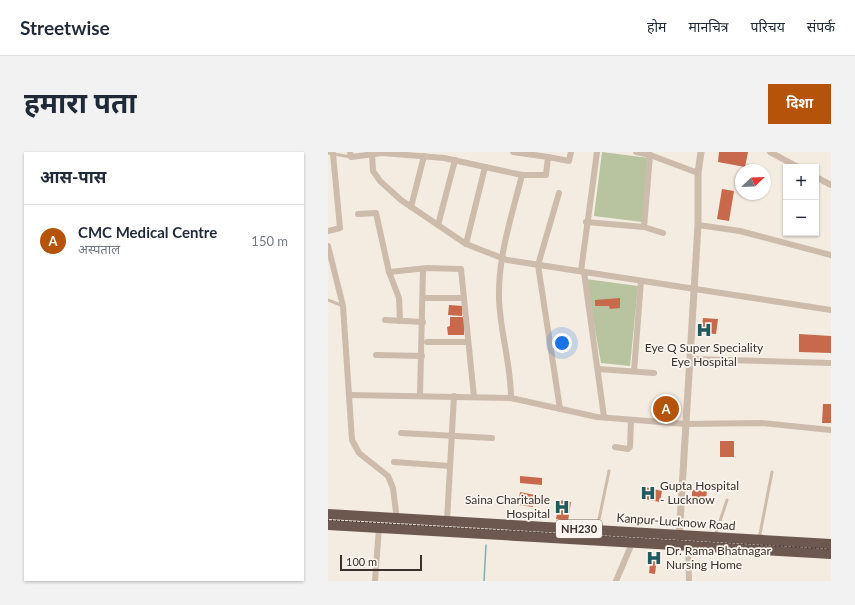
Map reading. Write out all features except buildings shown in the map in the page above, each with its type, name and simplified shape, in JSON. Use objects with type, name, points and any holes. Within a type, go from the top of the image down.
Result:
[{"type":"highway","name":"Kanpur-Lucknow Road","points":[[328,514],[397,520],[447,521],[597,530],[682,541],[831,554]]},
{"type":"highway","name":"Kanpur-Lucknow Road","points":[[328,525],[633,541],[682,541],[714,538],[831,544]]},
{"type":"street","points":[[513,152],[570,161],[571,152]]},
{"type":"street","points":[[597,152],[586,222],[582,272],[598,369],[604,417]]},
{"type":"street","points":[[636,152],[650,155],[698,173]]},
{"type":"street","points":[[689,581],[682,541],[686,424],[698,225],[698,173],[701,152]]},
{"type":"street","points":[[770,152],[792,164]]},
{"type":"street","points":[[328,231],[340,228],[331,153]]},
{"type":"street","points":[[350,154],[414,154],[454,160],[522,175],[546,175],[548,157]]},
{"type":"street","points":[[372,154],[373,171],[380,181],[411,206],[466,244],[502,258],[582,272],[831,310]]},
{"type":"street","points":[[644,227],[650,155]]},
{"type":"street","points":[[411,206],[424,156]]},
{"type":"street","points":[[438,225],[454,160]]},
{"type":"street","points":[[466,244],[485,167]]},
{"type":"street","points":[[511,398],[511,380],[499,298],[502,258],[522,175]]},
{"type":"street","points":[[819,179],[831,185]]},
{"type":"street","points":[[559,193],[538,265],[560,409]]},
{"type":"street","points":[[358,214],[376,213],[389,272],[399,298],[400,321]]},
{"type":"street","points":[[586,222],[644,227],[662,233]]},
{"type":"street","points":[[698,225],[740,231],[831,255]]},
{"type":"street","points":[[328,246],[343,306],[352,440],[359,453],[388,476],[393,488],[397,520]]},
{"type":"street","points":[[389,272],[423,269],[461,269],[474,397]]},
{"type":"street","points":[[420,395],[423,269]]},
{"type":"street","points":[[634,371],[641,281]]},
{"type":"street","points":[[423,298],[464,298]]},
{"type":"street","points":[[385,320],[422,322]]},
{"type":"street","points":[[427,342],[468,342]]},
{"type":"street","points":[[376,355],[422,356]]},
{"type":"street","points":[[690,359],[831,363]]},
{"type":"street","points":[[598,369],[654,373]]},
{"type":"street","points":[[349,395],[420,395],[511,398],[560,409],[631,420],[686,424],[761,423],[831,430]]},
{"type":"street","points":[[447,521],[454,396]]},
{"type":"street","points":[[615,447],[628,449],[630,447],[631,420]]},
{"type":"street","points":[[401,433],[492,438]]},
{"type":"street","points":[[394,462],[450,466]]},
{"type":"street","points":[[375,581],[379,528]]},
{"type":"street","points":[[616,581],[633,541]]},
{"type":"lane","points":[[331,153],[350,154]]},
{"type":"lane","points":[[328,300],[343,306]]},
{"type":"lane","points":[[597,530],[609,471]]},
{"type":"lane","points":[[758,540],[772,472]]},
{"type":"lane","points":[[714,538],[727,500]]},
{"type":"green space","points":[[602,152],[649,158],[642,222],[594,216]]},
{"type":"green space","points":[[586,279],[638,286],[630,366],[601,363]]},
{"type":"waterway","points":[[484,581],[486,545]]},
{"type":"railway","points":[[328,520],[831,549]]},
{"type":"place","name":"Eye Q Super Speciality Eye Hospital","points":[[704,330]]},
{"type":"place","name":"CMC Medical Centre","points":[[666,409]]},
{"type":"place","name":"Gupta Hospital - Lucknow","points":[[648,493]]},
{"type":"place","name":"Saina Charitable Hospital","points":[[562,507]]},
{"type":"place","name":"Dr. Rama Bhatnagar Nursing Home","points":[[654,558]]}]
